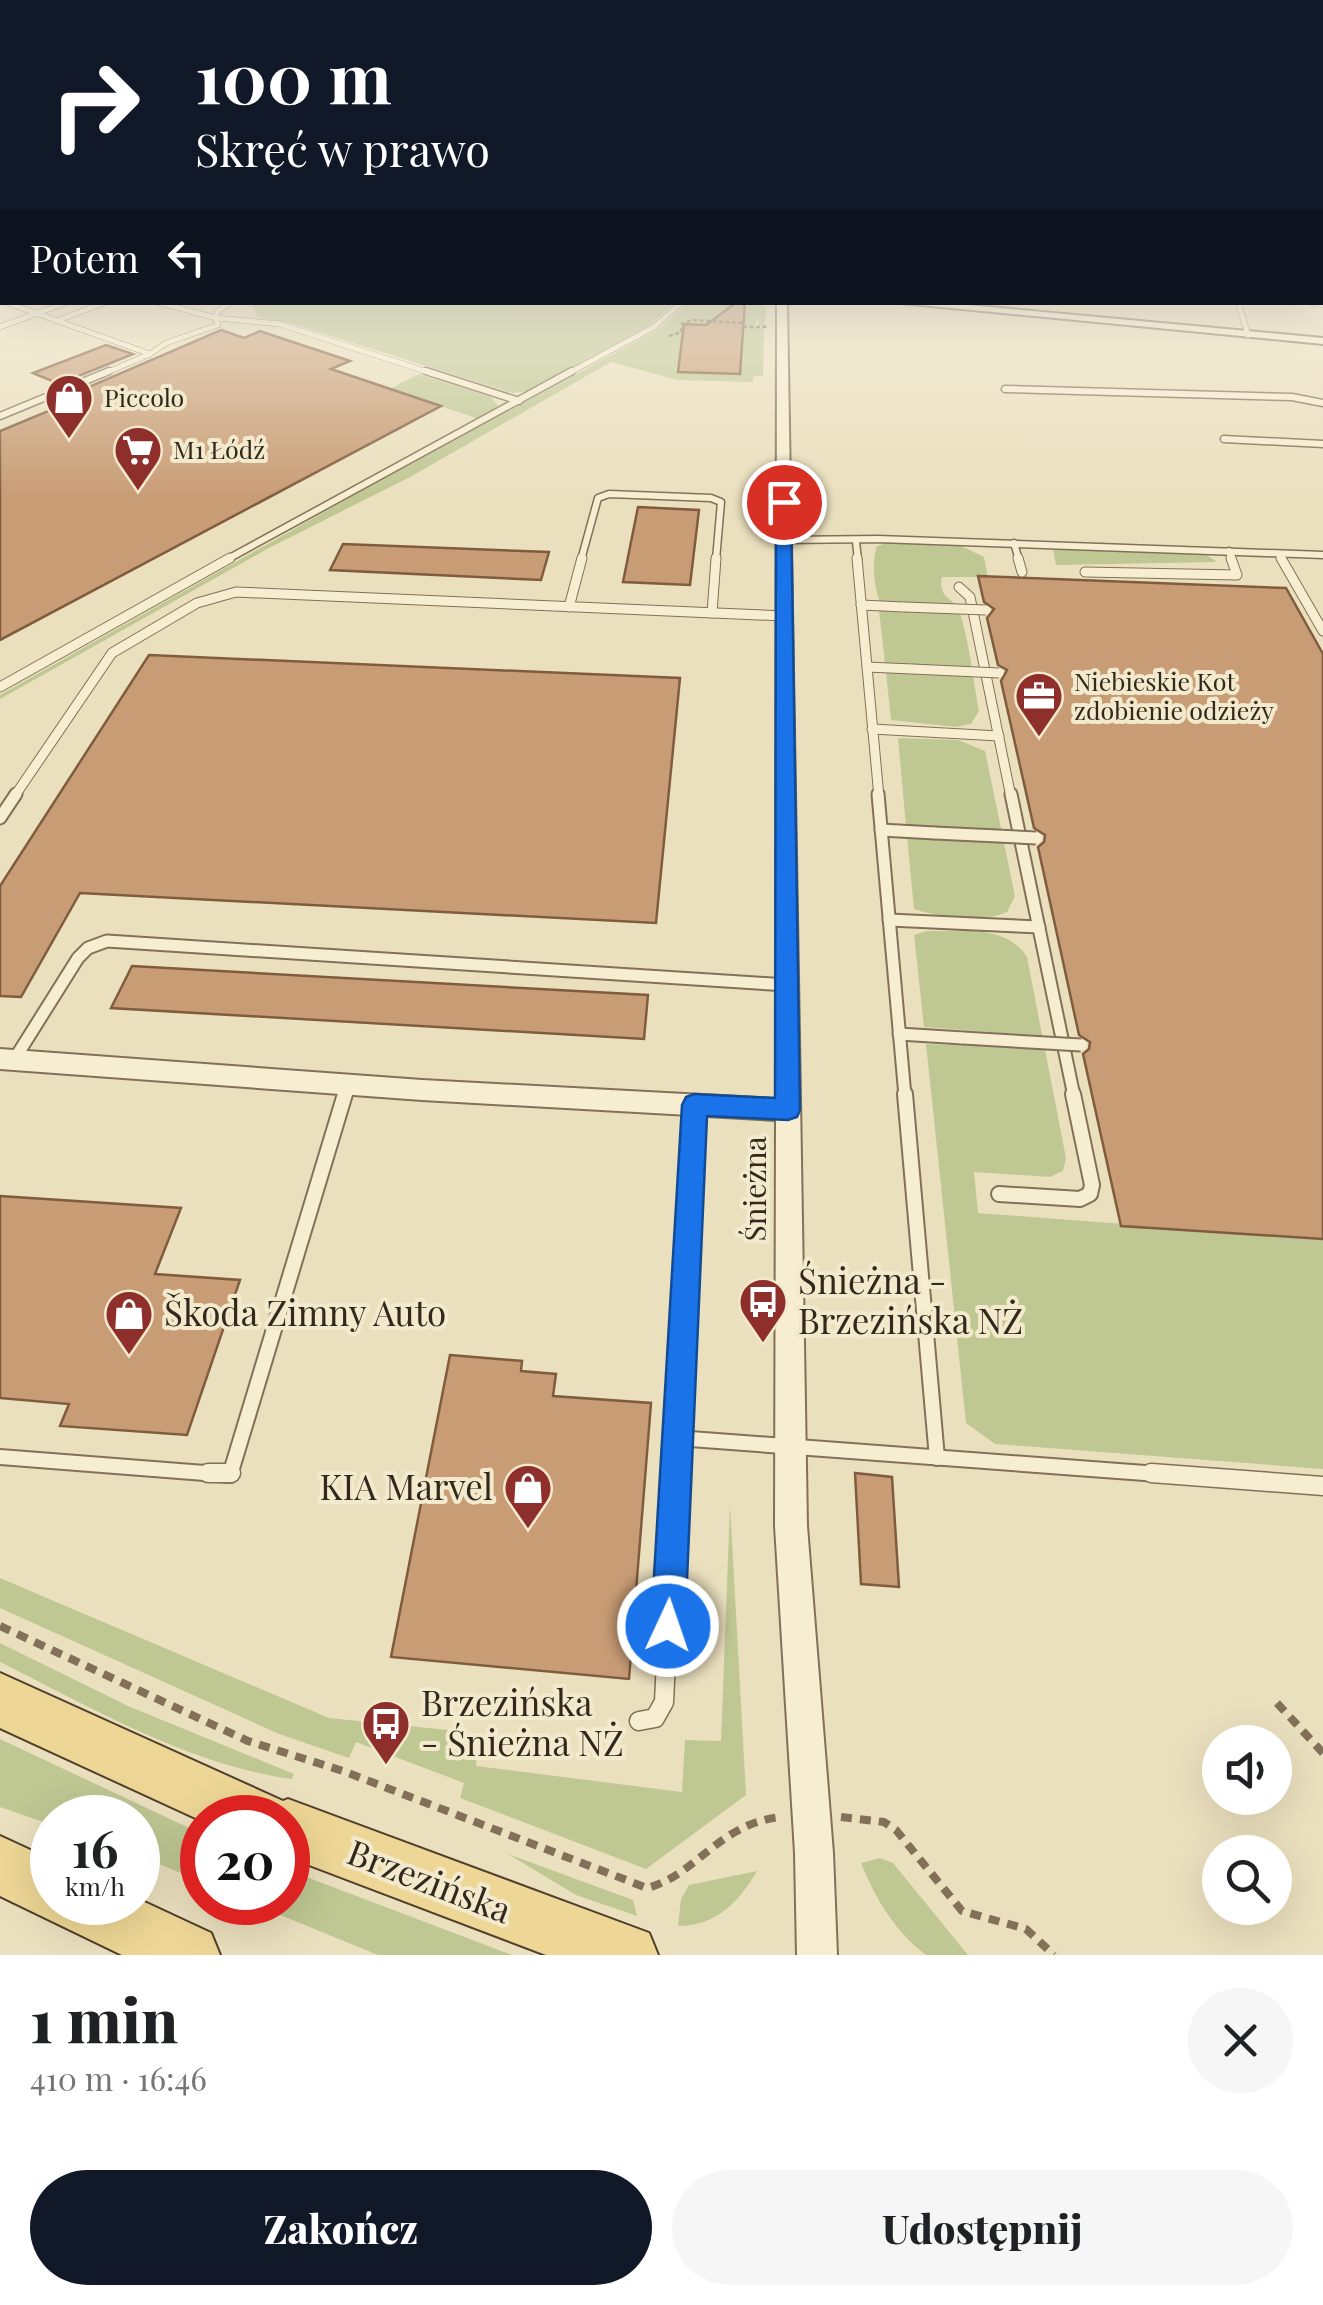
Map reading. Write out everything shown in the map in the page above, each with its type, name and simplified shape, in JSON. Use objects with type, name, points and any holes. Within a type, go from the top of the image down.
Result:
[{"type":"main road","points":[[0,1700],[211,1795]]},
{"type":"main road","name":"Brzezińska","points":[[310,1836],[628,1955]]},
{"type":"main road","points":[[0,1865],[30,1879]]},
{"type":"main road","points":[[125,1925],[189,1955]]},
{"type":"street","name":"Śnieżna","points":[[782,316],[790,1447],[793,1568],[814,1853],[817,1955]]},
{"type":"street","points":[[1082,316],[1323,341]]},
{"type":"street","points":[[7,1060],[788,1110]]},
{"type":"lane","points":[[0,327],[30,316]]},
{"type":"lane","points":[[42,316],[150,354]]},
{"type":"lane","points":[[56,321],[69,316]]},
{"type":"lane","points":[[209,316],[280,324],[519,401]]},
{"type":"lane","points":[[0,687],[668,316]]},
{"type":"lane","points":[[1242,316],[1248,334]]},
{"type":"lane","points":[[0,416],[150,354],[170,340],[215,328],[216,318]]},
{"type":"lane","points":[[1005,388],[1292,397],[1323,403]]},
{"type":"lane","points":[[1224,440],[1323,444]]},
{"type":"lane","points":[[569,607],[598,498],[609,494],[711,498],[721,502],[712,613]]},
{"type":"lane","points":[[784,540],[878,539],[1323,555]]},
{"type":"lane","points":[[856,542],[937,1458]]},
{"type":"lane","points":[[1014,544],[1022,572]]},
{"type":"lane","points":[[1085,572],[1237,575],[1228,551]]},
{"type":"lane","points":[[1279,554],[1323,631]]},
{"type":"lane","points":[[959,587],[970,597],[1092,1185],[1090,1194],[1080,1199],[999,1194]]},
{"type":"lane","points":[[0,818],[112,653],[215,596],[236,592],[784,616]]},
{"type":"lane","points":[[861,606],[986,610]]},
{"type":"lane","points":[[867,668],[1000,673]]},
{"type":"lane","points":[[872,729],[999,736]]},
{"type":"lane","points":[[881,830],[1036,838]]},
{"type":"lane","points":[[889,920],[1039,927]]},
{"type":"lane","points":[[7,1060],[78,958],[88,948],[107,941],[787,985]]},
{"type":"lane","points":[[900,1034],[1081,1045]]},
{"type":"lane","points":[[0,1457],[230,1475],[348,1084]]},
{"type":"lane","points":[[639,1721],[655,1718],[664,1702],[694,1105]]},
{"type":"lane","points":[[677,1438],[1323,1486]]},
{"type":"path","points":[[666,340],[692,320],[759,327]]},
{"type":"path","points":[[0,1626],[248,1741],[343,1771],[647,1888],[662,1884],[743,1824],[764,1817]]},
{"type":"path","points":[[1277,1702],[1323,1753]]},
{"type":"path","points":[[846,1817],[870,1819],[896,1830],[962,1911],[1026,1929],[1054,1955]]},
{"type":"green space","points":[[660,316],[530,391],[512,393],[290,323],[258,317]]},
{"type":"green space","points":[[673,316],[766,316],[765,327],[759,326],[757,318],[755,327],[764,328],[763,376],[753,376],[753,382],[678,380],[611,362],[410,477],[269,548],[0,699],[0,695],[365,489],[659,329]]},
{"type":"green space","points":[[419,374],[491,397],[498,406],[479,419],[389,389]]},
{"type":"green space","points":[[877,546],[961,546],[984,557],[988,577],[942,577],[941,584],[944,594],[959,610],[967,640],[979,711],[971,724],[956,727],[891,720],[886,672],[939,674],[885,664],[879,610],[884,610],[874,569]]},
{"type":"green space","points":[[1053,549],[1205,554],[1217,562],[1056,565]]},
{"type":"green space","points":[[898,738],[958,740],[985,751],[1015,896],[1007,912],[961,918],[914,909],[907,837],[968,839],[966,829],[906,826]]},
{"type":"green space","points":[[927,931],[995,935],[1018,946],[1027,957],[1066,1158],[1063,1171],[1050,1177],[974,1172],[978,1213],[1323,1239],[1323,1469],[995,1444],[966,1423],[926,1044],[1003,1047],[1001,1033],[924,1027],[914,935]]},
{"type":"green space","points":[[730,1505],[746,1795],[646,1869],[460,1798],[464,1783],[356,1742],[349,1758],[279,1734],[0,1608],[0,1578],[329,1718],[448,1730],[448,1750],[477,1755],[476,1766],[682,1792],[685,1740],[721,1741]]},
{"type":"green space","points":[[0,1643],[128,1706],[294,1774],[292,1779],[216,1761],[142,1733],[0,1662]]},
{"type":"green space","points":[[0,1739],[119,1795],[30,1795],[30,1817],[0,1807]]},
{"type":"green space","points":[[160,1814],[180,1824],[180,1873],[160,1864]]},
{"type":"green space","points":[[508,1854],[633,1900],[637,1916],[576,1895]]},
{"type":"green space","points":[[880,1858],[893,1863],[968,1955],[926,1955],[905,1936],[880,1901],[861,1863]]},
{"type":"green space","points":[[757,1871],[742,1893],[715,1917],[678,1926],[681,1899],[689,1885]]},
{"type":"green space","points":[[310,1878],[512,1955],[378,1955],[305,1925],[310,1925]]},
{"type":"building","points":[[718,316],[744,316],[740,374],[678,372],[684,324],[706,325]]},
{"type":"building","name":"M1 Łódź","points":[[221,330],[244,338],[260,331],[350,361],[331,369],[441,406],[0,640],[0,431],[87,395],[77,392]]},
{"type":"building","points":[[106,345],[133,354],[59,384],[33,373]]},
{"type":"building","points":[[638,507],[699,510],[690,585],[623,582]]},
{"type":"building","points":[[343,544],[549,552],[541,580],[330,570]]},
{"type":"building","points":[[978,576],[1286,588],[1323,654],[1323,1239],[1121,1226],[1083,1054],[1090,1042],[1079,1035],[1038,847],[1045,835],[1034,828],[1001,681],[1007,670],[998,665],[987,618],[994,609],[984,602]]},
{"type":"building","points":[[149,655],[680,678],[656,923],[80,893],[21,997],[0,996],[0,886]]},
{"type":"building","points":[[132,966],[648,995],[644,1039],[111,1008]]},
{"type":"building","points":[[0,1196],[181,1208],[155,1274],[240,1280],[187,1435],[60,1426],[69,1404],[0,1398]]},
{"type":"building","name":"KIA Marvel","points":[[450,1355],[522,1361],[521,1371],[556,1374],[553,1396],[651,1403],[629,1679],[391,1657]]},
{"type":"building","points":[[855,1473],[892,1477],[899,1587],[861,1584]]},
{"type":"place","name":"Piccolo","points":[[69,440]]},
{"type":"place","name":"M1 Łódź","points":[[138,492]]},
{"type":"place","name":"Niebieskie Kot zdobienie odzieży","points":[[1039,738]]},
{"type":"place","name":"Śnieżna - Brzezińska NŻ","points":[[763,1344]]},
{"type":"place","name":"Škoda Zimny Auto","points":[[129,1356]]},
{"type":"place","name":"KIA Marvel","points":[[528,1530]]},
{"type":"place","name":"Brzezińska - Śnieżna NŻ","points":[[386,1766]]},
{"type":"route","points":[[668,1626],[694,1105],[788,1110],[784,502]]}]
